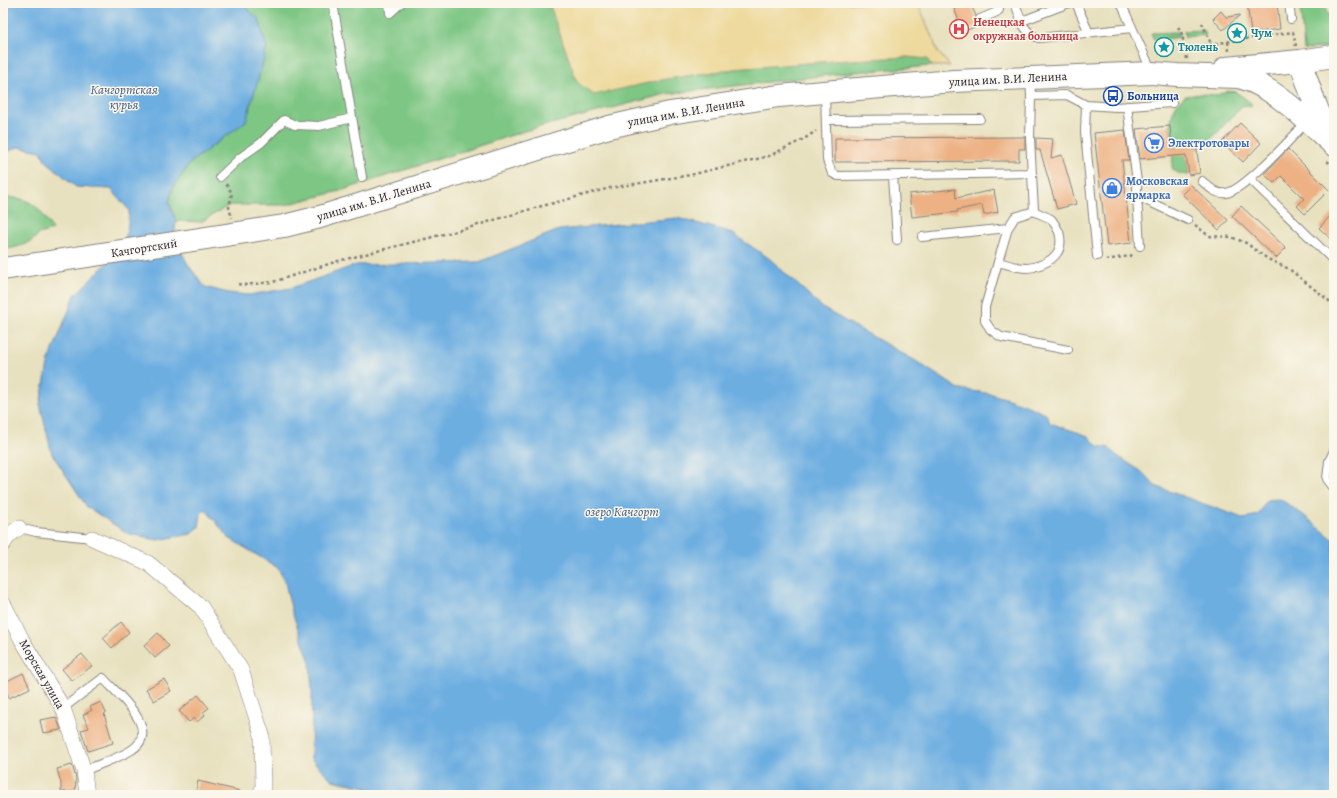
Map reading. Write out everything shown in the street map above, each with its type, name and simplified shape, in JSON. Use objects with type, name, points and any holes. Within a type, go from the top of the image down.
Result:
[{"type":"main road","points":[[1152,73],[1228,64],[1334,56]]},
{"type":"main road","points":[[1288,105],[1284,89],[1285,81],[1296,59]]},
{"type":"main road","points":[[1296,59],[1324,123],[1334,140]]},
{"type":"main road","points":[[1152,73],[1238,77],[1247,79],[1261,85],[1288,105],[1334,145]]},
{"type":"main road","name":"улица им. В.И. Ленина","points":[[234,234],[284,226],[320,217],[609,127],[670,113],[779,96],[825,92],[954,82],[1030,87],[1152,73]]},
{"type":"main road","name":"Качгортский","points":[[3,269],[234,234]]},
{"type":"street","points":[[3,544],[9,535],[19,528]]},
{"type":"street","points":[[92,538],[148,563],[201,607],[241,670],[262,735],[263,787],[260,795]]},
{"type":"street","name":"Морская улица","points":[[3,602],[22,640],[63,708],[84,771],[87,795]]},
{"type":"lane","points":[[333,3],[362,177]]},
{"type":"lane","points":[[389,3],[390,13],[401,3]]},
{"type":"lane","points":[[980,19],[997,12],[998,3]]},
{"type":"lane","points":[[1015,3],[1024,27],[1031,35],[1039,38],[1132,28]]},
{"type":"lane","points":[[1022,20],[1069,3]]},
{"type":"lane","points":[[1076,3],[1089,33]]},
{"type":"lane","points":[[1121,3],[1152,73]]},
{"type":"lane","points":[[1289,3],[1291,19]]},
{"type":"lane","points":[[1034,211],[1030,138],[1030,87],[1067,95],[1086,104],[1116,107],[1172,104]]},
{"type":"lane","points":[[825,92],[828,160],[832,173],[838,176],[1032,173]]},
{"type":"lane","points":[[1086,104],[1085,132],[1097,256]]},
{"type":"lane","points":[[1127,106],[1137,182],[1140,246]]},
{"type":"lane","points":[[220,177],[241,157],[262,143],[284,120],[295,125],[319,126],[352,118]]},
{"type":"lane","points":[[826,120],[980,119]]},
{"type":"lane","points":[[1202,181],[1215,192],[1226,194],[1234,190],[1250,178],[1307,121]]},
{"type":"lane","points":[[893,175],[897,240]]},
{"type":"lane","points":[[1250,178],[1334,261]]},
{"type":"lane","points":[[1137,196],[1188,220]]},
{"type":"lane","points":[[998,262],[1020,268],[1034,267],[1050,260],[1057,254],[1061,247],[1061,239],[1057,228],[1051,220],[1034,211],[1015,217],[1008,228],[998,262],[985,307],[985,321],[991,330],[1001,338],[1068,350]]},
{"type":"lane","points":[[922,237],[1008,228]]},
{"type":"lane","points":[[1334,452],[1330,460],[1327,479],[1334,488]]},
{"type":"lane","points":[[19,528],[36,532],[92,538]]},
{"type":"lane","points":[[63,708],[103,678],[137,716],[143,728],[142,737],[137,745],[130,751],[84,771]]},
{"type":"path","points":[[1202,24],[1211,44]]},
{"type":"path","points":[[1178,27],[1181,31],[1187,61]]},
{"type":"path","points":[[1185,48],[1293,32],[1296,59]]},
{"type":"path","points":[[1228,42],[1228,64]]},
{"type":"path","points":[[238,284],[244,285],[273,282],[338,261],[468,228],[531,209],[610,188],[690,175],[769,156],[804,139],[815,132],[826,120]]},
{"type":"path","points":[[220,177],[232,193],[228,208]]},
{"type":"path","points":[[1188,220],[1209,236],[1231,237],[1246,243],[1268,259],[1289,269],[1334,306]]},
{"type":"path","points":[[1097,256],[1104,260],[1130,256],[1136,252],[1140,246]]},
{"type":"green space","points":[[228,3],[549,3],[577,82],[666,79],[734,69],[907,57],[928,59],[932,66],[854,72],[666,94],[528,130],[340,191],[285,205],[230,205],[201,222],[176,221],[169,202],[173,187],[191,162],[246,121],[267,48],[242,4]]},
{"type":"green space","points":[[1300,3],[1326,3],[1326,11],[1330,19],[1334,20],[1334,46],[1304,50]]},
{"type":"green space","points":[[1204,30],[1206,35],[1185,37],[1184,31]]},
{"type":"green space","points":[[1179,32],[1180,37],[1154,40],[1151,33]]},
{"type":"green space","points":[[1228,91],[1236,92],[1251,103],[1251,107],[1243,105],[1212,138],[1197,149],[1196,144],[1184,146],[1189,175],[1180,174],[1173,170],[1170,126],[1173,112],[1177,104],[1185,96],[1201,94],[1217,95]]},
{"type":"green space","points":[[3,198],[28,201],[39,210],[53,230],[38,234],[28,243],[23,245],[3,250]]},
{"type":"sand","points":[[549,3],[918,3],[938,52],[950,66],[932,66],[927,59],[907,57],[734,69],[666,79],[594,95],[577,82]]},
{"type":"water","name":"озеро Качгорт","points":[[3,3],[242,4],[259,19],[267,48],[246,121],[191,162],[173,187],[169,202],[176,221],[174,239],[189,266],[205,287],[228,293],[249,295],[291,288],[356,265],[479,262],[559,230],[677,218],[730,232],[770,259],[824,309],[914,360],[959,389],[992,394],[1023,404],[1046,414],[1050,423],[1088,436],[1098,446],[1109,448],[1116,455],[1142,472],[1155,486],[1245,519],[1259,514],[1267,500],[1280,499],[1302,514],[1334,540],[1334,795],[366,795],[366,787],[332,780],[311,759],[312,692],[310,662],[292,612],[285,582],[278,568],[229,538],[206,510],[203,510],[201,514],[199,527],[191,534],[157,540],[127,533],[87,507],[52,454],[40,404],[49,360],[75,295],[124,246],[129,210],[111,189],[76,187],[45,160],[41,151],[18,147],[3,154]]},
{"type":"building","points":[[970,3],[976,16],[975,21],[979,25],[963,32],[954,8]]},
{"type":"building","points":[[1247,3],[1277,3],[1280,29],[1251,33]]},
{"type":"building","points":[[1221,11],[1226,17],[1240,15],[1223,30],[1213,19]]},
{"type":"building","points":[[1240,123],[1261,143],[1243,162],[1222,142]]},
{"type":"building","name":"Электротовары","points":[[1170,126],[1172,148],[1196,144],[1200,173],[1189,175],[1186,155],[1140,159],[1136,129]]},
{"type":"building","points":[[1125,130],[1129,160],[1122,160],[1131,243],[1107,246],[1094,133]]},
{"type":"building","points":[[1025,137],[1025,149],[1019,149],[1019,161],[835,162],[835,138]]},
{"type":"building","points":[[1036,138],[1053,139],[1051,158],[1062,155],[1076,204],[1057,209],[1040,150],[1036,150]]},
{"type":"building","points":[[1288,149],[1329,190],[1305,214],[1297,206],[1304,199],[1281,176],[1274,183],[1264,174]]},
{"type":"building","points":[[1191,185],[1228,220],[1219,230],[1182,194]]},
{"type":"building","points":[[955,189],[956,198],[994,190],[998,212],[984,215],[982,205],[957,210],[958,212],[912,217],[909,194]]},
{"type":"building","points":[[1241,206],[1286,248],[1276,258],[1232,216]]},
{"type":"building","points":[[1334,212],[1334,242],[1319,228]]},
{"type":"building","points":[[121,622],[129,632],[112,648],[103,638]]},
{"type":"building","points":[[158,633],[169,646],[155,658],[144,646]]},
{"type":"building","points":[[82,654],[92,666],[72,681],[62,669]]},
{"type":"building","points":[[23,673],[30,688],[9,698],[3,683]]},
{"type":"building","points":[[164,679],[171,691],[154,701],[146,689]]},
{"type":"building","points":[[198,695],[209,708],[203,712],[205,715],[197,722],[194,718],[189,722],[179,711]]},
{"type":"building","points":[[101,702],[106,713],[104,714],[113,743],[88,751],[81,730],[89,728],[83,715],[92,710],[90,707]]},
{"type":"building","points":[[56,717],[61,730],[43,733],[40,720]]},
{"type":"building","points":[[72,765],[76,778],[75,792],[61,792],[61,783],[57,769]]},
{"type":"building","points":[[198,781],[240,791],[239,795],[195,795]]},
{"type":"place","name":"Ненецкая окружная больница","points":[[959,29]]},
{"type":"place","name":"Чум","points":[[1237,33]]},
{"type":"place","name":"Тюлень","points":[[1164,47]]},
{"type":"place","name":"Больница","points":[[1113,96]]},
{"type":"place","name":"Электротовары","points":[[1154,143]]},
{"type":"place","name":"Московская ярмарка","points":[[1112,188]]},
{"type":"water label","name":"Качгортская курья","points":[[124,96]]}]
